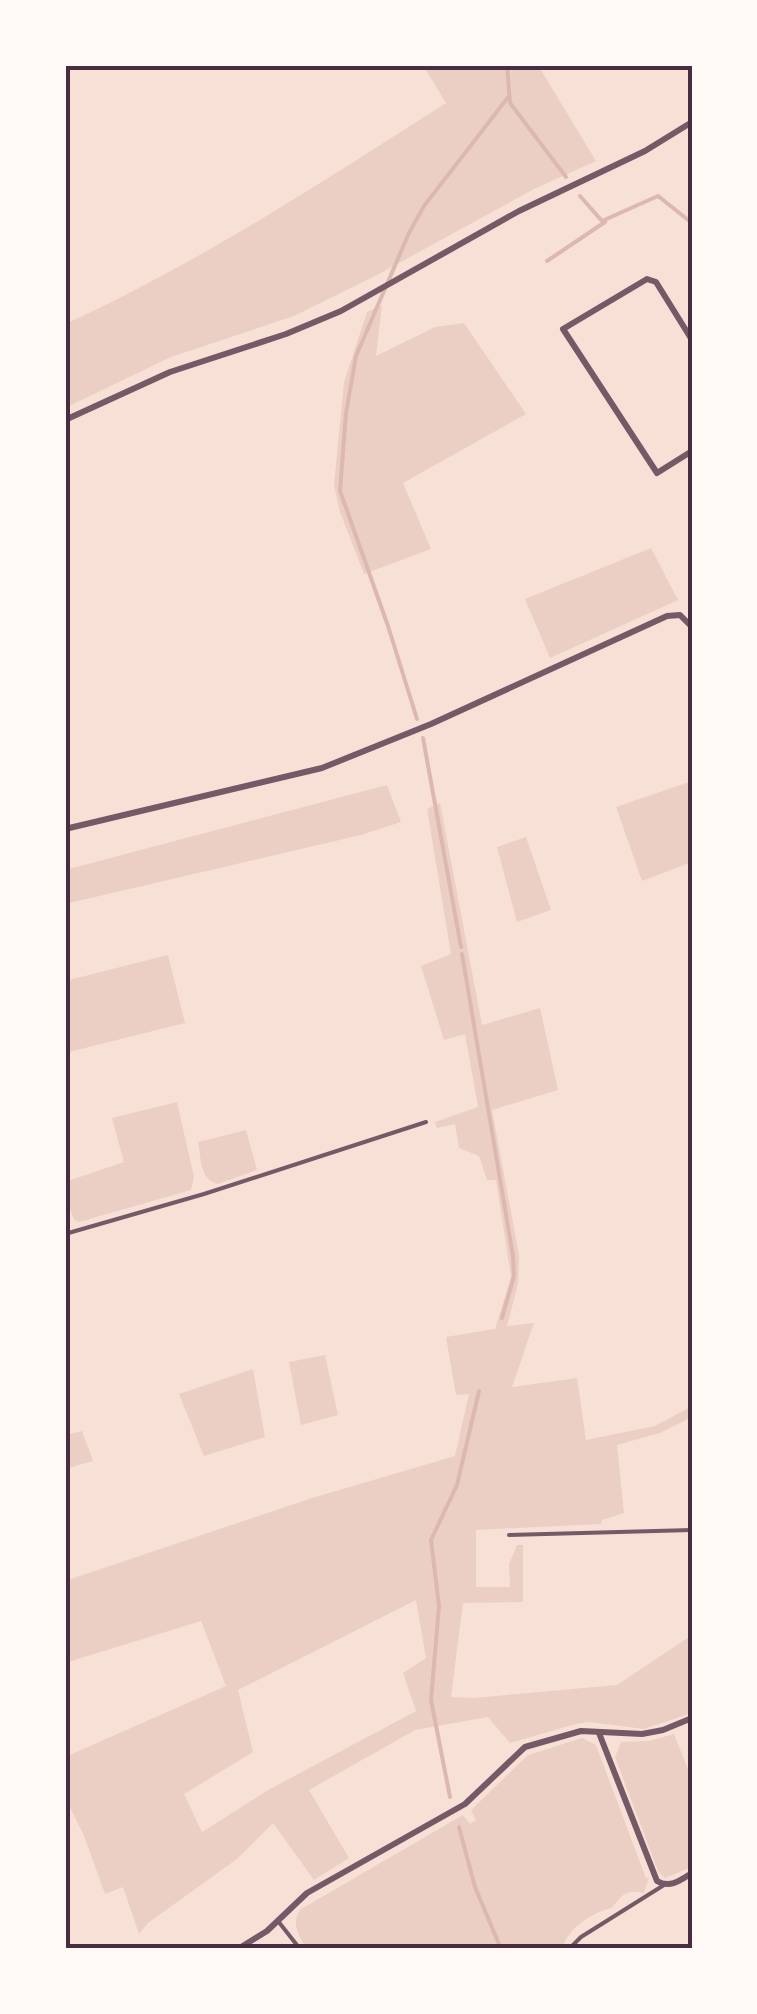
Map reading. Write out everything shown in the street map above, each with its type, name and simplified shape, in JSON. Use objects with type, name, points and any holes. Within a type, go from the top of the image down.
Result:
[{"type":"street","points":[[65,420],[170,372],[314,324],[519,212],[645,152],[692,122]]},
{"type":"street","points":[[692,340],[656,282],[647,280],[563,330],[657,473],[692,451]]},
{"type":"street","points":[[65,829],[322,768],[431,724],[675,614],[692,626]]},
{"type":"street","points":[[238,1949],[278,1921],[307,1894],[465,1804],[525,1747],[569,1733],[652,1732],[692,1718]]},
{"type":"street","points":[[598,1732],[653,1874],[664,1885],[692,1873]]},
{"type":"lane","points":[[65,1234],[426,1122]]},
{"type":"lane","points":[[509,1535],[692,1530]]},
{"type":"lane","points":[[569,1949],[593,1929],[664,1885]]},
{"type":"lane","points":[[278,1921],[300,1949]]},
{"type":"shaded area","points":[[423,65],[538,65],[596,161],[534,189],[294,316],[171,357],[65,408],[65,324],[212,248],[446,103]]},
{"type":"shaded area","points":[[382,305],[376,356],[435,327],[464,323],[526,414],[403,483],[431,549],[364,574],[334,485],[344,382],[367,312]]},
{"type":"shaded area","points":[[651,548],[678,600],[550,658],[525,599]]},
{"type":"shaded area","points":[[692,781],[692,862],[642,881],[616,807]]},
{"type":"shaded area","points":[[387,785],[401,822],[361,835],[65,904],[65,870]]},
{"type":"shaded area","points":[[440,803],[482,1025],[540,1008],[558,1090],[492,1110],[519,1255],[518,1284],[507,1326],[534,1323],[512,1387],[577,1378],[586,1440],[655,1426],[692,1406],[692,1417],[660,1433],[617,1445],[624,1513],[602,1520],[601,1524],[476,1530],[476,1587],[510,1587],[509,1564],[517,1545],[523,1545],[523,1602],[463,1603],[451,1697],[617,1685],[692,1635],[692,1713],[644,1729],[576,1724],[510,1743],[488,1717],[415,1730],[309,1790],[349,1858],[314,1880],[273,1823],[237,1859],[148,1923],[139,1934],[123,1887],[105,1894],[65,1797],[65,1757],[226,1686],[201,1621],[65,1663],[65,1581],[312,1498],[455,1456],[469,1394],[456,1395],[446,1337],[495,1329],[511,1277],[496,1180],[487,1180],[479,1156],[459,1148],[455,1124],[437,1128],[435,1122],[478,1107],[465,1034],[444,1040],[421,966],[451,954],[427,809]],"holes":[[[416,1600],[426,1658],[403,1673],[416,1711],[270,1789],[202,1832],[184,1794],[253,1752],[238,1690]]]},
{"type":"shaded area","points":[[526,837],[551,910],[517,922],[497,847]]},
{"type":"shaded area","points":[[168,955],[185,1023],[65,1053],[65,981]]},
{"type":"shaded area","points":[[177,1102],[194,1177],[191,1190],[79,1222],[74,1220],[65,1182],[124,1162],[112,1118]]},
{"type":"shaded area","points":[[246,1130],[257,1170],[218,1184],[212,1182],[202,1168],[198,1142]]},
{"type":"shaded area","points":[[325,1355],[338,1415],[301,1425],[289,1362]]},
{"type":"shaded area","points":[[253,1369],[265,1437],[204,1456],[179,1394]]},
{"type":"shaded area","points":[[82,1431],[93,1461],[65,1469],[65,1435]]},
{"type":"shaded area","points":[[674,1734],[692,1780],[692,1867],[665,1878],[658,1871],[615,1757],[621,1742],[649,1741]]},
{"type":"shaded area","points":[[582,1738],[596,1745],[649,1878],[644,1893],[625,1894],[612,1908],[581,1923],[569,1934],[562,1949],[472,1949],[469,1944],[461,1949],[307,1949],[296,1924],[301,1909],[463,1815],[470,1824],[476,1820],[471,1810],[528,1755]]},
{"type":"waterway","points":[[507,65],[510,103],[566,177]]},
{"type":"waterway","points":[[417,719],[340,491],[346,413],[356,356],[409,233],[424,206],[509,96]]},
{"type":"waterway","points":[[580,196],[602,221],[658,196],[692,223]]},
{"type":"waterway","points":[[547,261],[605,222]]},
{"type":"waterway","points":[[423,738],[461,947]]},
{"type":"waterway","points":[[462,954],[513,1256],[514,1276],[502,1318]]},
{"type":"waterway","points":[[450,1797],[431,1700],[439,1606],[431,1540],[457,1485],[479,1391]]},
{"type":"waterway","points":[[459,1827],[475,1887],[501,1949]]}]
